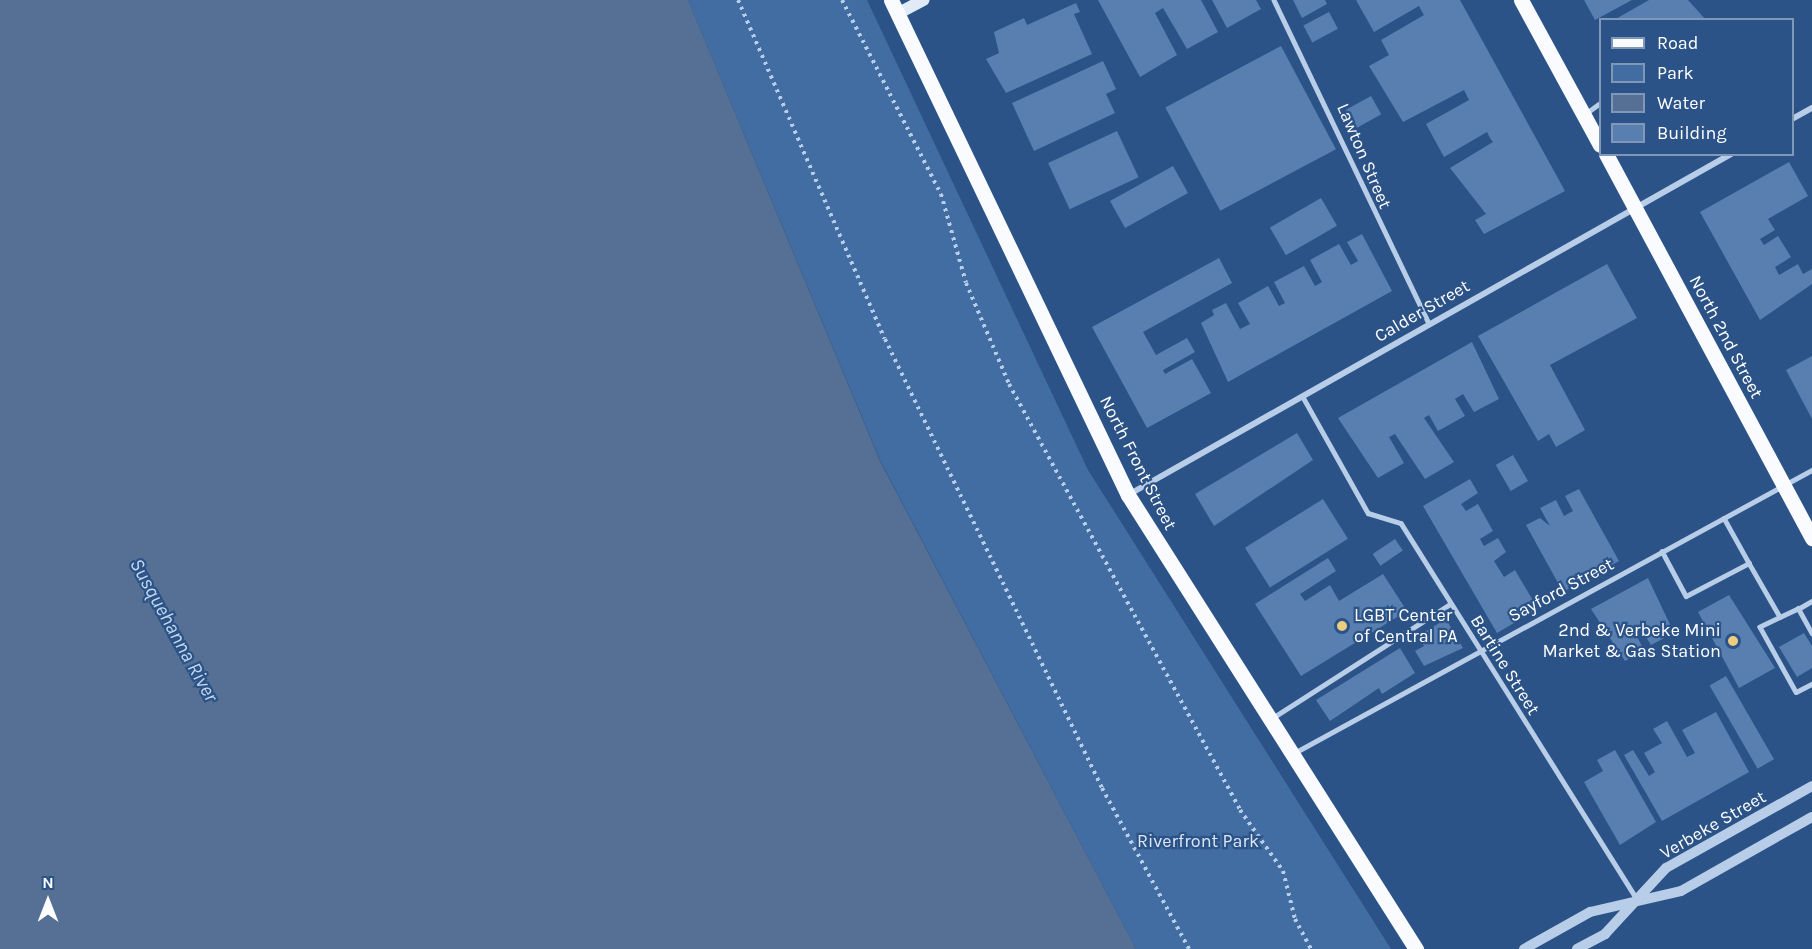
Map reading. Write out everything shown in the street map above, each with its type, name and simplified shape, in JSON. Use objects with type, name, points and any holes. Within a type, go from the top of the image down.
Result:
[{"type":"main road","points":[[894,7],[923,0]]},
{"type":"main road","points":[[1521,0],[1599,143]]},
{"type":"main road","name":"North Front Street","points":[[894,7],[1128,495],[1416,949]]},
{"type":"main road","name":"North 2nd Street","points":[[1607,156],[1812,538]]},
{"type":"street","points":[[1794,118],[1812,108]]},
{"type":"street","name":"Calder Street","points":[[1128,495],[1726,156]]},
{"type":"street","name":"Verbeke Street","points":[[1577,949],[1605,934],[1638,901],[1666,868],[1812,786]]},
{"type":"street","points":[[1524,949],[1590,912],[1681,891],[1812,817]]},
{"type":"lane","name":"Lawton Street","points":[[1274,0],[1429,323]]},
{"type":"lane","points":[[1584,115],[1599,104]]},
{"type":"lane","name":"Bartine Street","points":[[1303,397],[1368,513],[1401,523],[1638,901]]},
{"type":"lane","name":"Sayford Street","points":[[1293,754],[1480,649],[1812,470]]},
{"type":"lane","points":[[1724,518],[1780,617]]},
{"type":"lane","points":[[1662,551],[1686,596],[1749,563]]},
{"type":"lane","points":[[1812,601],[1760,627],[1796,692],[1812,684]]},
{"type":"lane","points":[[1270,720],[1450,604]]},
{"type":"lane","points":[[1798,609],[1812,634]]},
{"type":"path","points":[[738,0],[885,339],[1102,788],[1189,949]]},
{"type":"path","points":[[842,0],[941,194],[966,283],[1009,384],[1240,810],[1283,871],[1295,919],[1311,949]]},
{"type":"green space","name":"Riverfront Park","points":[[688,0],[867,0],[1088,470],[1391,949],[1136,949],[880,460]]},
{"type":"water","name":"Susquehanna River","points":[[0,0],[688,0],[880,461],[1136,949],[0,949]]},
{"type":"building","points":[[1098,0],[1201,0],[1218,32],[1187,49],[1163,8],[1155,13],[1177,55],[1140,77]]},
{"type":"building","points":[[1212,0],[1256,0],[1261,9],[1227,28]]},
{"type":"building","points":[[1293,0],[1325,0],[1327,4],[1302,18]]},
{"type":"building","points":[[1356,0],[1460,0],[1565,191],[1484,234],[1475,220],[1486,214],[1450,168],[1493,142],[1487,132],[1444,157],[1426,124],[1469,100],[1464,90],[1403,122],[1369,66],[1389,55],[1381,40],[1424,15],[1419,6],[1374,32]]},
{"type":"building","points":[[1584,0],[1632,0],[1595,20]]},
{"type":"building","points":[[1649,0],[1688,0],[1704,18],[1618,18]]},
{"type":"building","points":[[1076,3],[1080,12],[1074,14],[1092,54],[1006,93],[986,59],[999,53],[994,32],[1024,18],[1027,25]]},
{"type":"building","points":[[1329,12],[1338,29],[1312,42],[1303,26]]},
{"type":"building","points":[[1281,46],[1336,149],[1220,211],[1165,108]]},
{"type":"building","points":[[1103,61],[1116,89],[1106,94],[1115,113],[1034,151],[1012,103]]},
{"type":"building","points":[[1371,96],[1381,114],[1356,128],[1346,110]]},
{"type":"building","points":[[1117,131],[1139,177],[1070,209],[1048,163]]},
{"type":"building","points":[[1789,162],[1808,196],[1768,219],[1775,230],[1760,239],[1764,245],[1778,236],[1791,257],[1775,267],[1779,275],[1798,264],[1803,274],[1812,269],[1812,284],[1760,320],[1700,212]]},
{"type":"building","points":[[1173,166],[1188,193],[1125,228],[1110,201]]},
{"type":"building","points":[[1321,198],[1337,226],[1286,255],[1270,228]]},
{"type":"building","points":[[1362,234],[1392,291],[1228,382],[1201,323],[1214,315],[1212,310],[1226,303],[1240,329],[1250,324],[1238,303],[1268,286],[1279,306],[1285,303],[1274,282],[1304,266],[1315,286],[1322,282],[1310,260],[1339,244],[1351,265],[1358,261],[1347,242]]},
{"type":"building","points":[[1219,258],[1232,283],[1143,332],[1156,355],[1187,338],[1195,352],[1163,370],[1165,374],[1192,359],[1211,393],[1147,428],[1092,327]]},
{"type":"building","points":[[1607,264],[1637,318],[1550,365],[1585,430],[1556,447],[1549,434],[1538,441],[1478,336]]},
{"type":"building","points":[[1472,342],[1499,399],[1474,412],[1463,394],[1455,399],[1465,416],[1438,431],[1429,415],[1424,418],[1454,462],[1425,479],[1395,434],[1389,437],[1404,463],[1378,478],[1338,418]]},
{"type":"building","points":[[1812,356],[1812,419],[1786,370]]},
{"type":"building","points":[[1297,433],[1313,460],[1214,526],[1195,494]]},
{"type":"building","points":[[1513,455],[1528,481],[1511,491],[1496,465]]},
{"type":"building","points":[[1470,479],[1478,493],[1461,504],[1466,511],[1478,504],[1493,531],[1480,539],[1484,546],[1498,538],[1506,552],[1494,561],[1504,577],[1515,570],[1538,609],[1497,633],[1423,506]]},
{"type":"building","points":[[1579,489],[1619,561],[1563,592],[1526,525],[1540,518],[1550,526],[1540,508],[1556,500],[1564,516],[1573,511],[1565,496]]},
{"type":"building","points":[[1323,499],[1348,539],[1270,588],[1245,548]]},
{"type":"building","points":[[1395,539],[1403,551],[1380,566],[1373,554]]},
{"type":"building","name":"LGBT Center of Central PA","points":[[1328,558],[1336,571],[1300,594],[1305,601],[1330,585],[1339,601],[1383,574],[1407,611],[1301,676],[1255,604]]},
{"type":"building","points":[[1648,578],[1674,633],[1651,645],[1641,629],[1635,633],[1644,650],[1625,661],[1591,609]]},
{"type":"building","name":"2nd & Verbeke Mini Market & Gas Station","points":[[1729,595],[1775,668],[1739,688],[1698,612]]},
{"type":"building","points":[[1446,619],[1463,648],[1424,666],[1415,651],[1424,646],[1418,636]]},
{"type":"building","points":[[1804,633],[1812,646],[1812,668],[1797,677],[1779,647]]},
{"type":"building","points":[[1400,648],[1415,673],[1382,694],[1379,688],[1330,721],[1316,700]]},
{"type":"building","points":[[1726,676],[1774,759],[1758,769],[1710,686]]},
{"type":"building","points":[[1716,712],[1749,772],[1662,821],[1624,755],[1633,750],[1649,776],[1655,772],[1644,753],[1662,743],[1653,729],[1667,721],[1687,757],[1695,753],[1682,730]]},
{"type":"building","points":[[1615,750],[1656,822],[1620,845],[1584,782],[1603,771],[1597,760]]},
{"type":"place","name":"LGBT Center of Central PA","points":[[1342,626]]},
{"type":"place","name":"2nd & Verbeke Mini Market & Gas Station","points":[[1733,641]]}]
